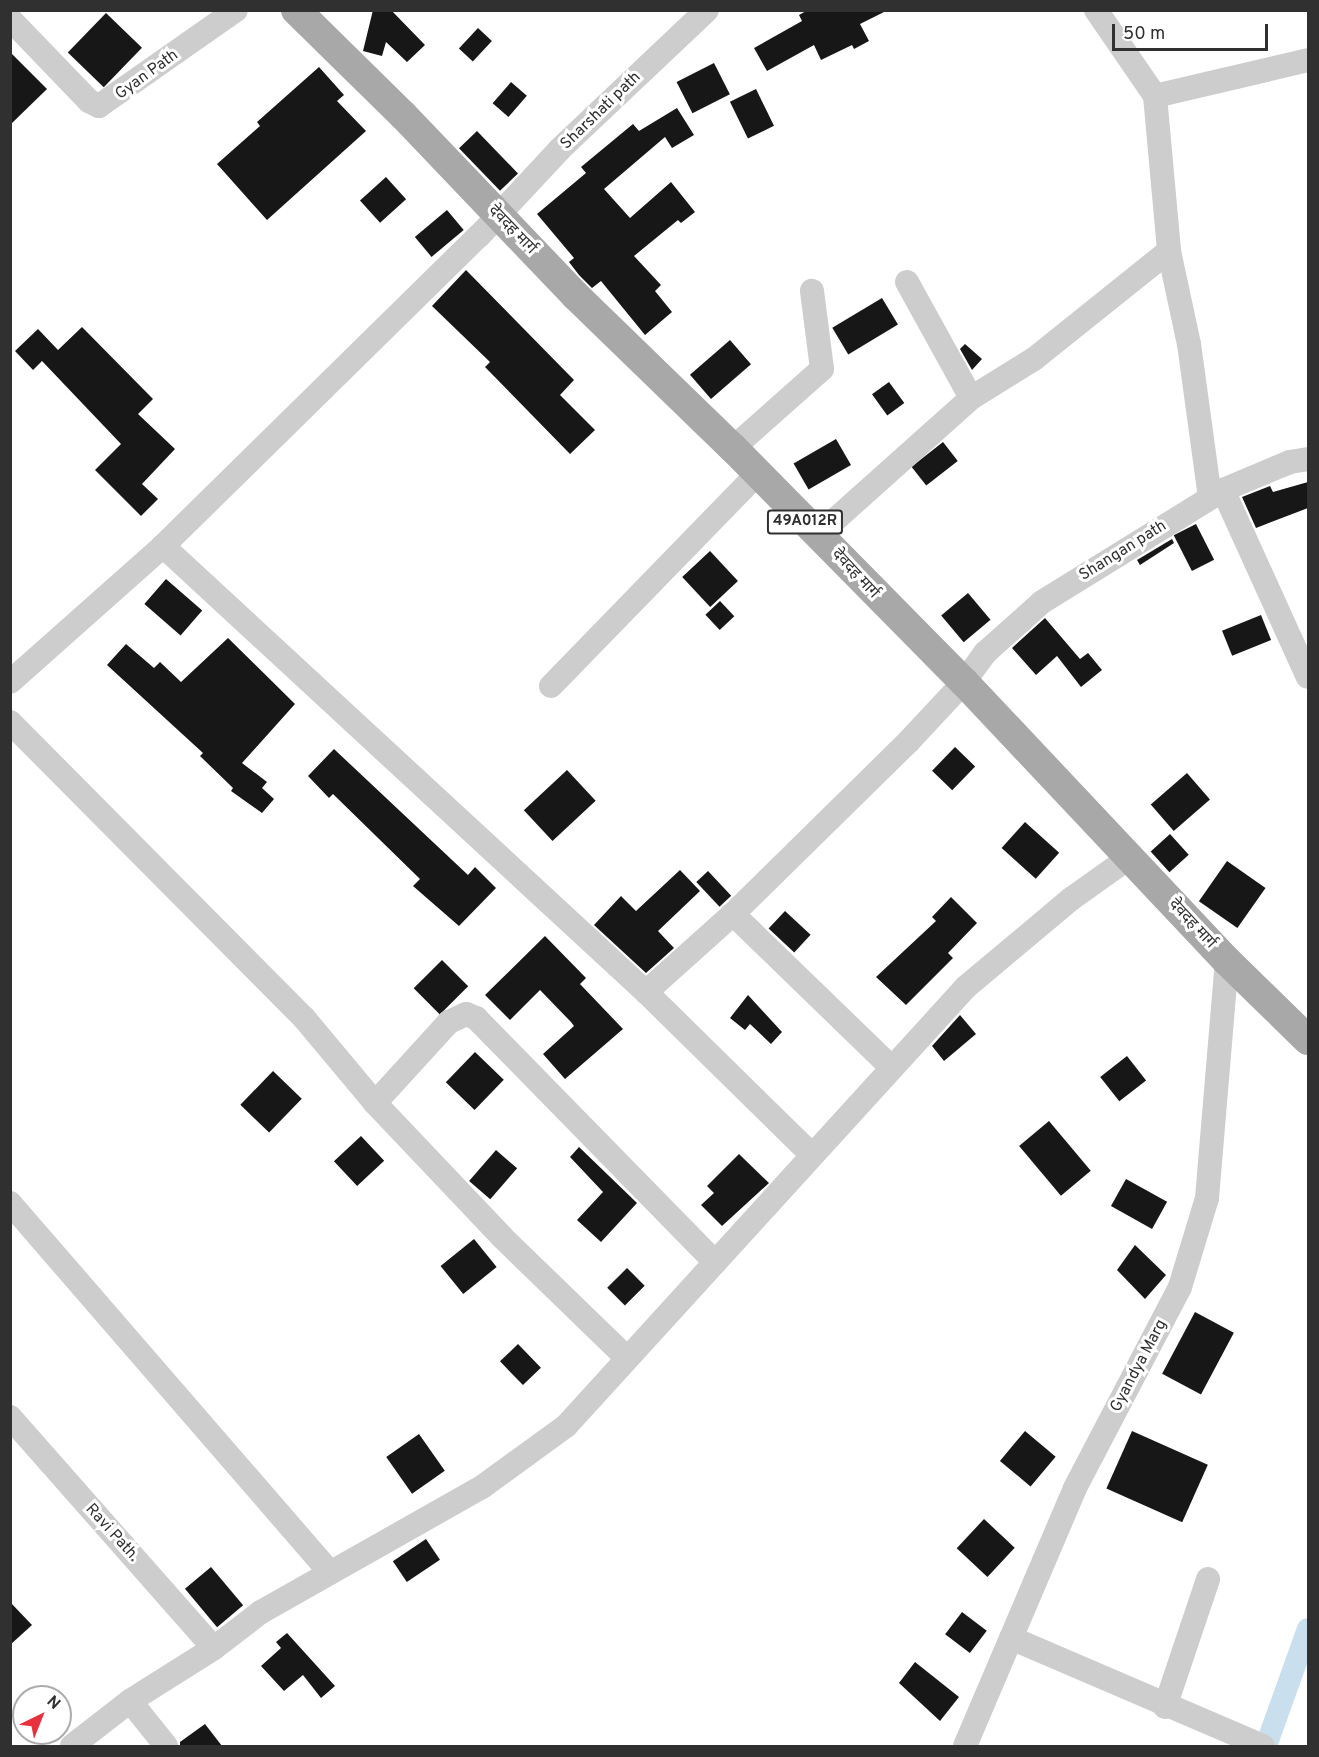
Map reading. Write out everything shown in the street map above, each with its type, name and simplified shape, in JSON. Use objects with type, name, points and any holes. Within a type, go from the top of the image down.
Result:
[{"type":"main road","name":"देवदह मार्ग","points":[[296,10],[964,682],[1227,961],[1308,1040]]},
{"type":"street","name":"Gyan Path","points":[[10,19],[89,101],[99,106],[236,10]]},
{"type":"street","name":"Sharshati path","points":[[10,682],[163,546],[499,216],[560,149],[707,10]]},
{"type":"street","points":[[1101,12],[1155,96],[1169,251],[1217,494],[1308,677]]},
{"type":"street","points":[[1155,96],[1308,60]]},
{"type":"street","points":[[818,535],[971,398],[1035,359],[1169,251]]},
{"type":"street","points":[[907,282],[971,398]]},
{"type":"street","points":[[733,448],[822,369],[812,291]]},
{"type":"street","name":"Shangan path","points":[[646,992],[733,915],[964,682],[985,653],[1042,602],[1217,494],[1308,459]]},
{"type":"street","points":[[552,686],[758,473]]},
{"type":"street","points":[[163,546],[646,992],[812,1154]]},
{"type":"street","points":[[10,722],[304,1018],[375,1103],[502,1237],[627,1358]]},
{"type":"street","points":[[72,1746],[130,1701],[214,1648],[261,1612],[426,1521],[530,1454],[566,1426],[890,1066],[966,987],[1071,899],[1130,857]]},
{"type":"street","points":[[733,915],[890,1066]]},
{"type":"street","name":"Gyandya Marg","points":[[965,1746],[1075,1488],[1180,1287],[1207,1198],[1227,961]]},
{"type":"street","points":[[375,1103],[449,1022],[466,1014],[476,1018],[715,1263]]},
{"type":"street","points":[[10,1203],[330,1572]]},
{"type":"street","name":"Ravi Path.","points":[[10,1418],[214,1648]]},
{"type":"street","points":[[1165,1707],[1208,1579]]},
{"type":"street","points":[[1011,1638],[1165,1707],[1256,1743]]},
{"type":"street","points":[[130,1701],[166,1746]]},
{"type":"building","points":[[373,10],[391,10],[425,45],[407,62],[386,42],[382,56],[363,51]]},
{"type":"building","points":[[808,10],[888,10],[860,24],[869,41],[854,49],[852,45],[821,60],[814,45],[767,71],[754,48],[802,21],[799,15]]},
{"type":"building","points":[[106,13],[142,48],[104,87],[68,53]]},
{"type":"building","points":[[478,28],[492,41],[473,61],[459,48]]},
{"type":"building","points":[[10,52],[47,89],[10,125]]},
{"type":"building","points":[[714,63],[730,94],[692,113],[677,82]]},
{"type":"building","points":[[319,67],[344,95],[337,101],[366,131],[267,220],[217,164],[260,126],[257,122]]},
{"type":"building","points":[[511,82],[527,96],[508,117],[493,103]]},
{"type":"building","points":[[756,89],[774,126],[748,139],[730,102]]},
{"type":"building","points":[[677,108],[694,135],[672,148],[665,137],[604,189],[630,218],[671,182],[695,212],[681,223],[678,220],[634,256],[661,285],[655,291],[672,312],[645,335],[601,281],[592,288],[579,275],[569,262],[574,258],[537,214],[586,173],[581,167],[633,124],[639,131]]},
{"type":"building","points":[[477,131],[518,173],[500,191],[459,148]]},
{"type":"building","points":[[386,177],[406,199],[380,223],[360,200]]},
{"type":"building","points":[[447,210],[464,230],[432,257],[415,237]]},
{"type":"building","points":[[466,270],[574,380],[560,395],[595,430],[570,454],[485,367],[490,362],[432,306]]},
{"type":"building","points":[[882,298],[898,325],[848,354],[832,328]]},
{"type":"building","points":[[82,327],[153,399],[138,414],[175,449],[142,484],[158,499],[141,516],[95,470],[121,444],[42,361],[33,370],[15,351],[38,329],[58,350]]},
{"type":"building","points":[[730,340],[751,364],[711,399],[690,375]]},
{"type":"building","points":[[965,344],[982,359],[972,370],[960,349]]},
{"type":"building","points":[[889,382],[904,403],[887,415],[872,394]]},
{"type":"building","points":[[836,439],[851,465],[809,489],[794,464]]},
{"type":"building","points":[[943,442],[958,461],[926,486],[911,467]]},
{"type":"building","points":[[1308,482],[1308,508],[1256,528],[1242,497],[1270,486],[1273,492]]},
{"type":"building","points":[[1196,524],[1214,560],[1192,571],[1174,535]]},
{"type":"building","points":[[1172,539],[1174,543],[1140,565],[1137,560]]},
{"type":"building","points":[[710,551],[738,581],[710,607],[682,577]]},
{"type":"building","points":[[166,579],[202,610],[181,635],[144,604]]},
{"type":"building","points":[[968,593],[990,620],[964,642],[941,615]]},
{"type":"building","points":[[720,601],[734,616],[720,630],[705,615]]},
{"type":"building","points":[[1261,615],[1271,640],[1232,656],[1222,631]]},
{"type":"building","points":[[1045,618],[1080,659],[1088,653],[1102,670],[1081,687],[1057,656],[1036,675],[1012,648]]},
{"type":"building","points":[[228,638],[295,704],[242,763],[267,782],[262,788],[274,799],[262,813],[231,791],[233,788],[200,756],[203,753],[107,665],[126,644],[154,668],[160,662],[181,682]]},
{"type":"building","points":[[955,747],[975,766],[952,790],[932,771]]},
{"type":"building","points":[[334,749],[468,875],[475,867],[496,888],[459,926],[413,886],[420,879],[333,794],[329,798],[308,776]]},
{"type":"building","points":[[567,770],[596,801],[552,841],[524,810]]},
{"type":"building","points":[[1187,773],[1210,799],[1174,831],[1151,804]]},
{"type":"building","points":[[1025,822],[1059,853],[1036,879],[1002,848]]},
{"type":"building","points":[[1170,834],[1189,855],[1169,872],[1151,851]]},
{"type":"building","points":[[1227,861],[1266,888],[1237,928],[1199,901]]},
{"type":"building","points":[[680,870],[700,891],[658,931],[674,948],[646,973],[594,925],[621,896],[636,911]]},
{"type":"building","points":[[708,871],[731,896],[719,907],[696,882]]},
{"type":"building","points":[[951,897],[977,923],[948,953],[953,958],[906,1005],[876,977],[936,921],[932,917]]},
{"type":"building","points":[[785,911],[811,935],[794,952],[769,929]]},
{"type":"building","points":[[545,936],[586,978],[580,984],[623,1029],[565,1079],[543,1054],[574,1026],[571,1022],[540,990],[510,1020],[485,995]]},
{"type":"building","points":[[442,960],[468,986],[440,1014],[414,988]]},
{"type":"building","points":[[748,995],[782,1032],[771,1044],[750,1024],[745,1030],[730,1018]]},
{"type":"building","points":[[960,1015],[976,1034],[944,1061],[932,1046]]},
{"type":"building","points":[[475,1052],[504,1080],[475,1110],[446,1082]]},
{"type":"building","points":[[1127,1056],[1146,1080],[1119,1101],[1100,1077]]},
{"type":"building","points":[[273,1071],[302,1099],[269,1133],[240,1105]]},
{"type":"building","points":[[1049,1121],[1091,1171],[1061,1196],[1019,1146]]},
{"type":"building","points":[[361,1136],[384,1161],[357,1186],[334,1161]]},
{"type":"building","points":[[579,1147],[637,1203],[601,1242],[577,1220],[603,1192],[570,1157]]},
{"type":"building","points":[[496,1150],[517,1168],[490,1199],[469,1181]]},
{"type":"building","points":[[739,1154],[769,1183],[722,1226],[701,1205],[714,1193],[707,1186]]},
{"type":"building","points":[[1126,1179],[1167,1202],[1152,1229],[1111,1206]]},
{"type":"building","points":[[474,1239],[497,1267],[463,1294],[441,1266]]},
{"type":"building","points":[[1135,1245],[1166,1275],[1145,1299],[1117,1270]]},
{"type":"building","points":[[627,1268],[645,1286],[625,1305],[607,1288]]},
{"type":"building","points":[[1195,1312],[1234,1333],[1201,1394],[1162,1374]]},
{"type":"building","points":[[518,1344],[541,1368],[523,1385],[500,1361]]},
{"type":"building","points":[[1025,1431],[1056,1457],[1031,1487],[1000,1461]]},
{"type":"building","points":[[1132,1431],[1208,1465],[1182,1522],[1106,1489]]},
{"type":"building","points":[[419,1434],[445,1471],[412,1494],[386,1457]]},
{"type":"building","points":[[984,1519],[1015,1548],[987,1577],[957,1548]]},
{"type":"building","points":[[426,1539],[440,1560],[407,1582],[393,1561]]},
{"type":"building","points":[[211,1567],[243,1605],[217,1627],[185,1589]]},
{"type":"building","points":[[10,1602],[32,1625],[10,1645]]},
{"type":"building","points":[[962,1612],[987,1631],[970,1653],[945,1634]]},
{"type":"building","points":[[287,1633],[335,1686],[321,1698],[303,1675],[284,1691],[261,1666],[281,1648],[276,1642]]},
{"type":"building","points":[[915,1662],[959,1697],[940,1721],[899,1683]]},
{"type":"building","points":[[205,1724],[222,1746],[180,1746],[180,1742]]},
{"type":"waterway","points":[[1266,1746],[1308,1629]]}]
